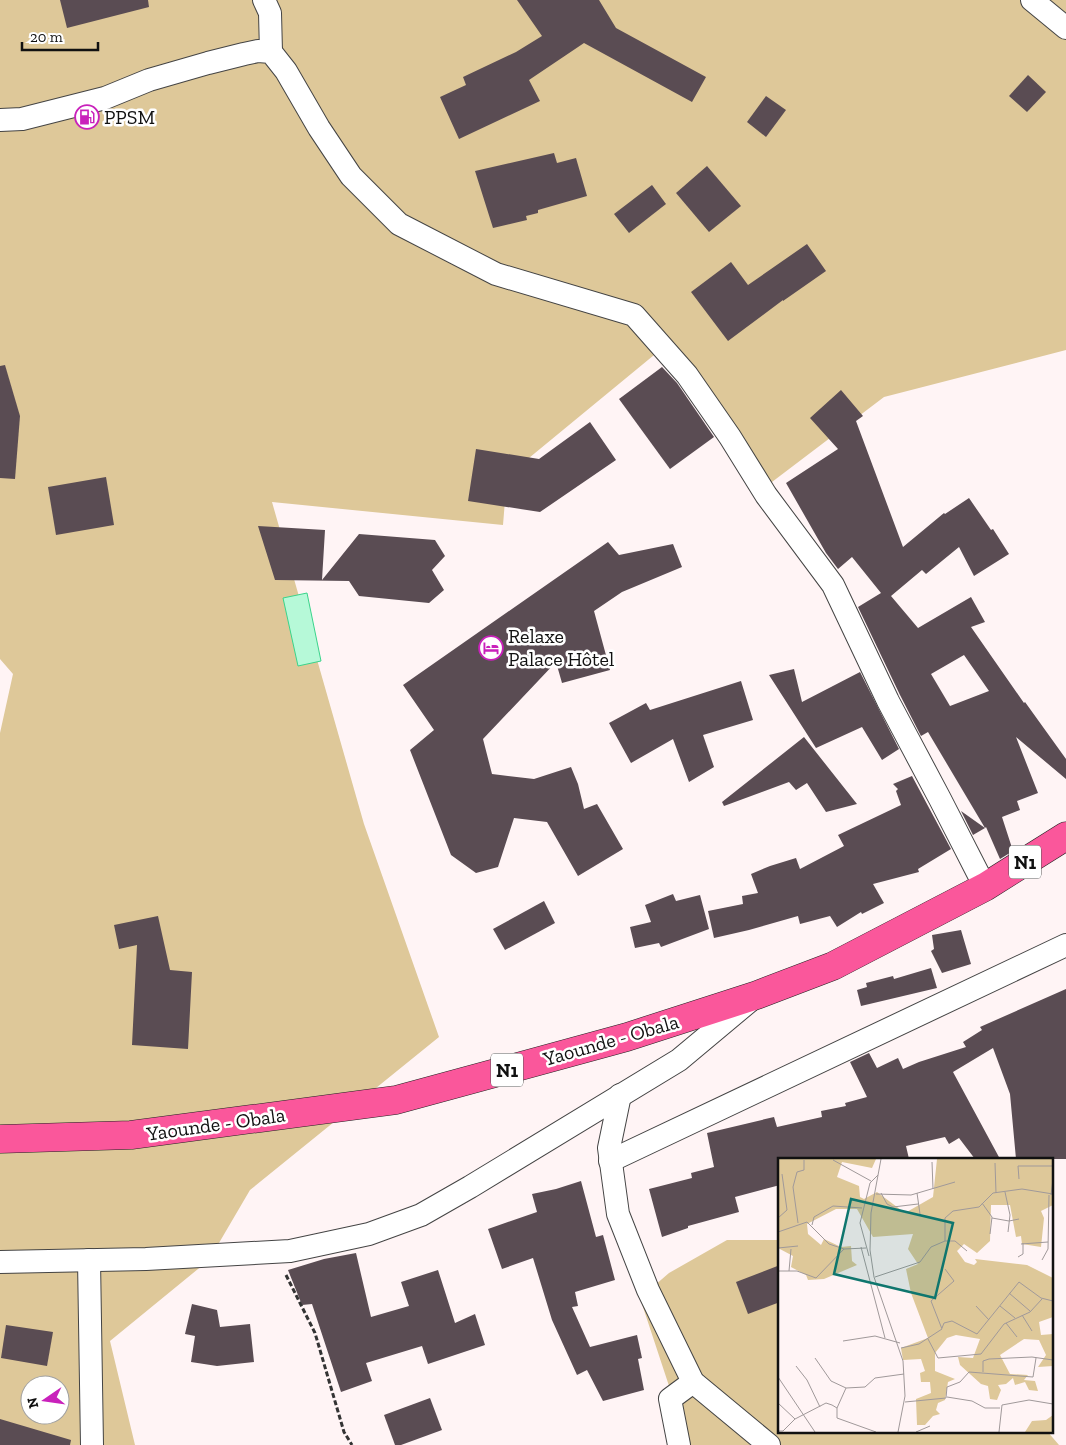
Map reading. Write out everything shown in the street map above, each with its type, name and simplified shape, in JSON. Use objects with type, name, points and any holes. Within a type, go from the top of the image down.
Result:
[{"type":"highway","name":"Yaounde - Obala","points":[[0,1139],[131,1135],[396,1100],[627,1037],[757,995],[833,966],[985,887],[1066,836]]},
{"type":"street","points":[[264,0],[270,13],[271,52],[286,71],[319,128],[352,176],[399,224],[496,274],[634,315],[688,375],[766,495],[833,585],[888,701],[985,887]]},
{"type":"street","points":[[1032,0],[1066,28]]},
{"type":"street","points":[[0,120],[32,117],[105,98],[149,80],[217,61],[251,52],[271,52]]},
{"type":"street","points":[[610,1160],[1066,945]]},
{"type":"street","points":[[0,1262],[146,1259],[290,1251],[369,1234],[421,1215],[679,1060],[757,995]]},
{"type":"street","points":[[620,1095],[609,1148],[610,1160],[618,1214],[648,1290],[693,1382],[769,1445]]},
{"type":"street","points":[[89,1260],[92,1445]]},
{"type":"street","points":[[680,1445],[670,1399],[693,1382]]},
{"type":"path","points":[[274,1252],[315,1333],[344,1432],[352,1445]]},
{"type":"shaded area","points":[[0,0],[1066,0],[1066,350],[884,397],[768,485],[665,346],[507,476],[503,525],[272,502],[364,824],[439,1037],[250,1190],[209,1260],[110,1341],[135,1445],[0,1445],[0,733],[13,674],[0,659]]},
{"type":"shaded area","points":[[307,593],[321,661],[298,666],[283,598]]},
{"type":"shaded area","points":[[727,1240],[778,1240],[778,1432],[1048,1432],[1059,1445],[682,1445],[672,1395],[640,1298],[669,1273]]},
{"type":"building","points":[[60,0],[148,0],[149,7],[67,28]]},
{"type":"building","points":[[517,0],[599,0],[616,28],[706,77],[692,102],[584,43],[529,80],[540,101],[459,139],[440,97],[466,85],[463,77],[516,52],[542,36]]},
{"type":"building","points":[[1028,75],[1046,92],[1027,112],[1009,96]]},
{"type":"building","points":[[766,96],[786,110],[766,137],[747,122]]},
{"type":"building","points":[[554,153],[557,163],[576,158],[587,196],[538,210],[538,213],[526,216],[527,220],[493,228],[475,171]]},
{"type":"building","points":[[707,166],[741,206],[709,232],[676,193]]},
{"type":"building","points":[[652,185],[666,204],[629,233],[614,214]]},
{"type":"building","points":[[807,244],[826,271],[728,341],[691,292],[731,262],[748,285]]},
{"type":"building","points":[[5,365],[20,416],[15,479],[0,478],[0,366]]},
{"type":"building","points":[[662,367],[677,383],[714,437],[670,469],[619,399]]},
{"type":"building","points":[[841,390],[863,416],[856,421],[903,547],[944,513],[969,498],[991,530],[993,529],[1009,554],[974,576],[959,547],[926,574],[922,570],[891,596],[918,628],[971,597],[985,622],[971,627],[1066,759],[1066,779],[1016,737],[1038,793],[1017,801],[1020,810],[1002,817],[1013,851],[1000,859],[986,827],[928,732],[921,736],[858,607],[881,593],[852,557],[838,569],[826,553],[786,483],[838,449],[810,418]],"holes":[[[964,655],[989,691],[950,706],[931,674]]]},
{"type":"building","points":[[590,422],[616,460],[540,512],[468,501],[476,449],[539,459]]},
{"type":"building","points":[[106,477],[114,525],[56,535],[48,487]]},
{"type":"building","points":[[258,526],[325,530],[322,580],[359,534],[435,540],[445,556],[432,570],[444,590],[429,603],[359,596],[349,581],[275,580]]},
{"type":"building","points":[[608,542],[619,555],[673,544],[682,567],[622,592],[594,611],[610,670],[562,683],[556,662],[483,739],[492,774],[534,779],[571,767],[578,784],[584,809],[597,804],[623,849],[578,876],[547,822],[514,818],[498,867],[476,873],[451,855],[410,750],[434,730],[403,685]]},
{"type":"building","points":[[794,669],[802,702],[860,672],[899,749],[882,760],[862,727],[816,748],[769,675]]},
{"type":"building","points":[[741,681],[753,720],[703,735],[714,767],[689,782],[673,739],[631,763],[609,723],[646,703],[650,710]]},
{"type":"building","points":[[804,737],[857,804],[826,812],[807,783],[796,790],[789,782],[724,806],[722,802]]},
{"type":"building","points":[[912,776],[951,849],[918,869],[919,872],[873,884],[884,903],[862,914],[861,912],[837,927],[830,916],[800,924],[798,916],[714,938],[708,911],[743,904],[742,896],[758,893],[751,874],[796,858],[800,869],[844,846],[838,835],[901,805],[896,791],[898,789],[893,784]]},
{"type":"building","points":[[961,811],[985,828],[973,835]]},
{"type":"building","points":[[673,894],[676,901],[700,895],[709,929],[661,947],[659,943],[635,948],[630,927],[651,922],[645,905]]},
{"type":"building","points":[[544,901],[555,923],[505,950],[493,929]]},
{"type":"building","points":[[158,916],[170,970],[192,972],[188,1049],[132,1045],[137,945],[119,949],[114,925]]},
{"type":"building","points":[[961,930],[971,964],[942,973],[931,951],[934,949],[932,935]]},
{"type":"building","points":[[931,968],[937,988],[861,1006],[857,990],[867,987],[866,983],[893,976],[894,979]]},
{"type":"building","points":[[1066,989],[1066,1159],[1016,1158],[1010,1094],[993,1048],[953,1072],[999,1158],[974,1158],[959,1138],[949,1144],[945,1137],[906,1146],[909,1158],[778,1158],[778,1186],[735,1197],[739,1212],[688,1226],[688,1228],[662,1237],[649,1189],[692,1178],[691,1173],[714,1167],[707,1133],[774,1117],[777,1127],[822,1117],[821,1111],[846,1106],[845,1103],[867,1097],[850,1062],[869,1053],[877,1068],[898,1058],[903,1069],[966,1047],[963,1042],[982,1030],[980,1027]]},
{"type":"building","points":[[581,1181],[596,1237],[603,1235],[615,1280],[575,1292],[578,1306],[572,1307],[590,1347],[637,1335],[642,1358],[638,1359],[644,1390],[603,1401],[587,1370],[577,1375],[552,1320],[533,1258],[502,1269],[488,1229],[537,1212],[532,1194]]},
{"type":"building","points":[[356,1253],[371,1317],[409,1306],[401,1282],[438,1270],[455,1323],[475,1314],[485,1345],[428,1364],[422,1346],[366,1363],[372,1381],[341,1392],[312,1304],[302,1305],[288,1270],[324,1259]]},
{"type":"building","points":[[778,1266],[778,1303],[748,1314],[736,1282]]},
{"type":"building","points":[[192,1304],[217,1310],[220,1327],[250,1324],[254,1362],[217,1366],[191,1362],[195,1336],[185,1334]]},
{"type":"building","points":[[6,1325],[53,1332],[47,1366],[1,1358]]},
{"type":"building","points":[[430,1398],[442,1430],[401,1445],[395,1445],[384,1415]]},
{"type":"building","points":[[0,1419],[71,1440],[70,1445],[0,1445]]},
{"type":"place","name":"PPSM","points":[[87,117]]},
{"type":"place","name":"Relaxe Palace Hôtel","points":[[491,648]]}]
